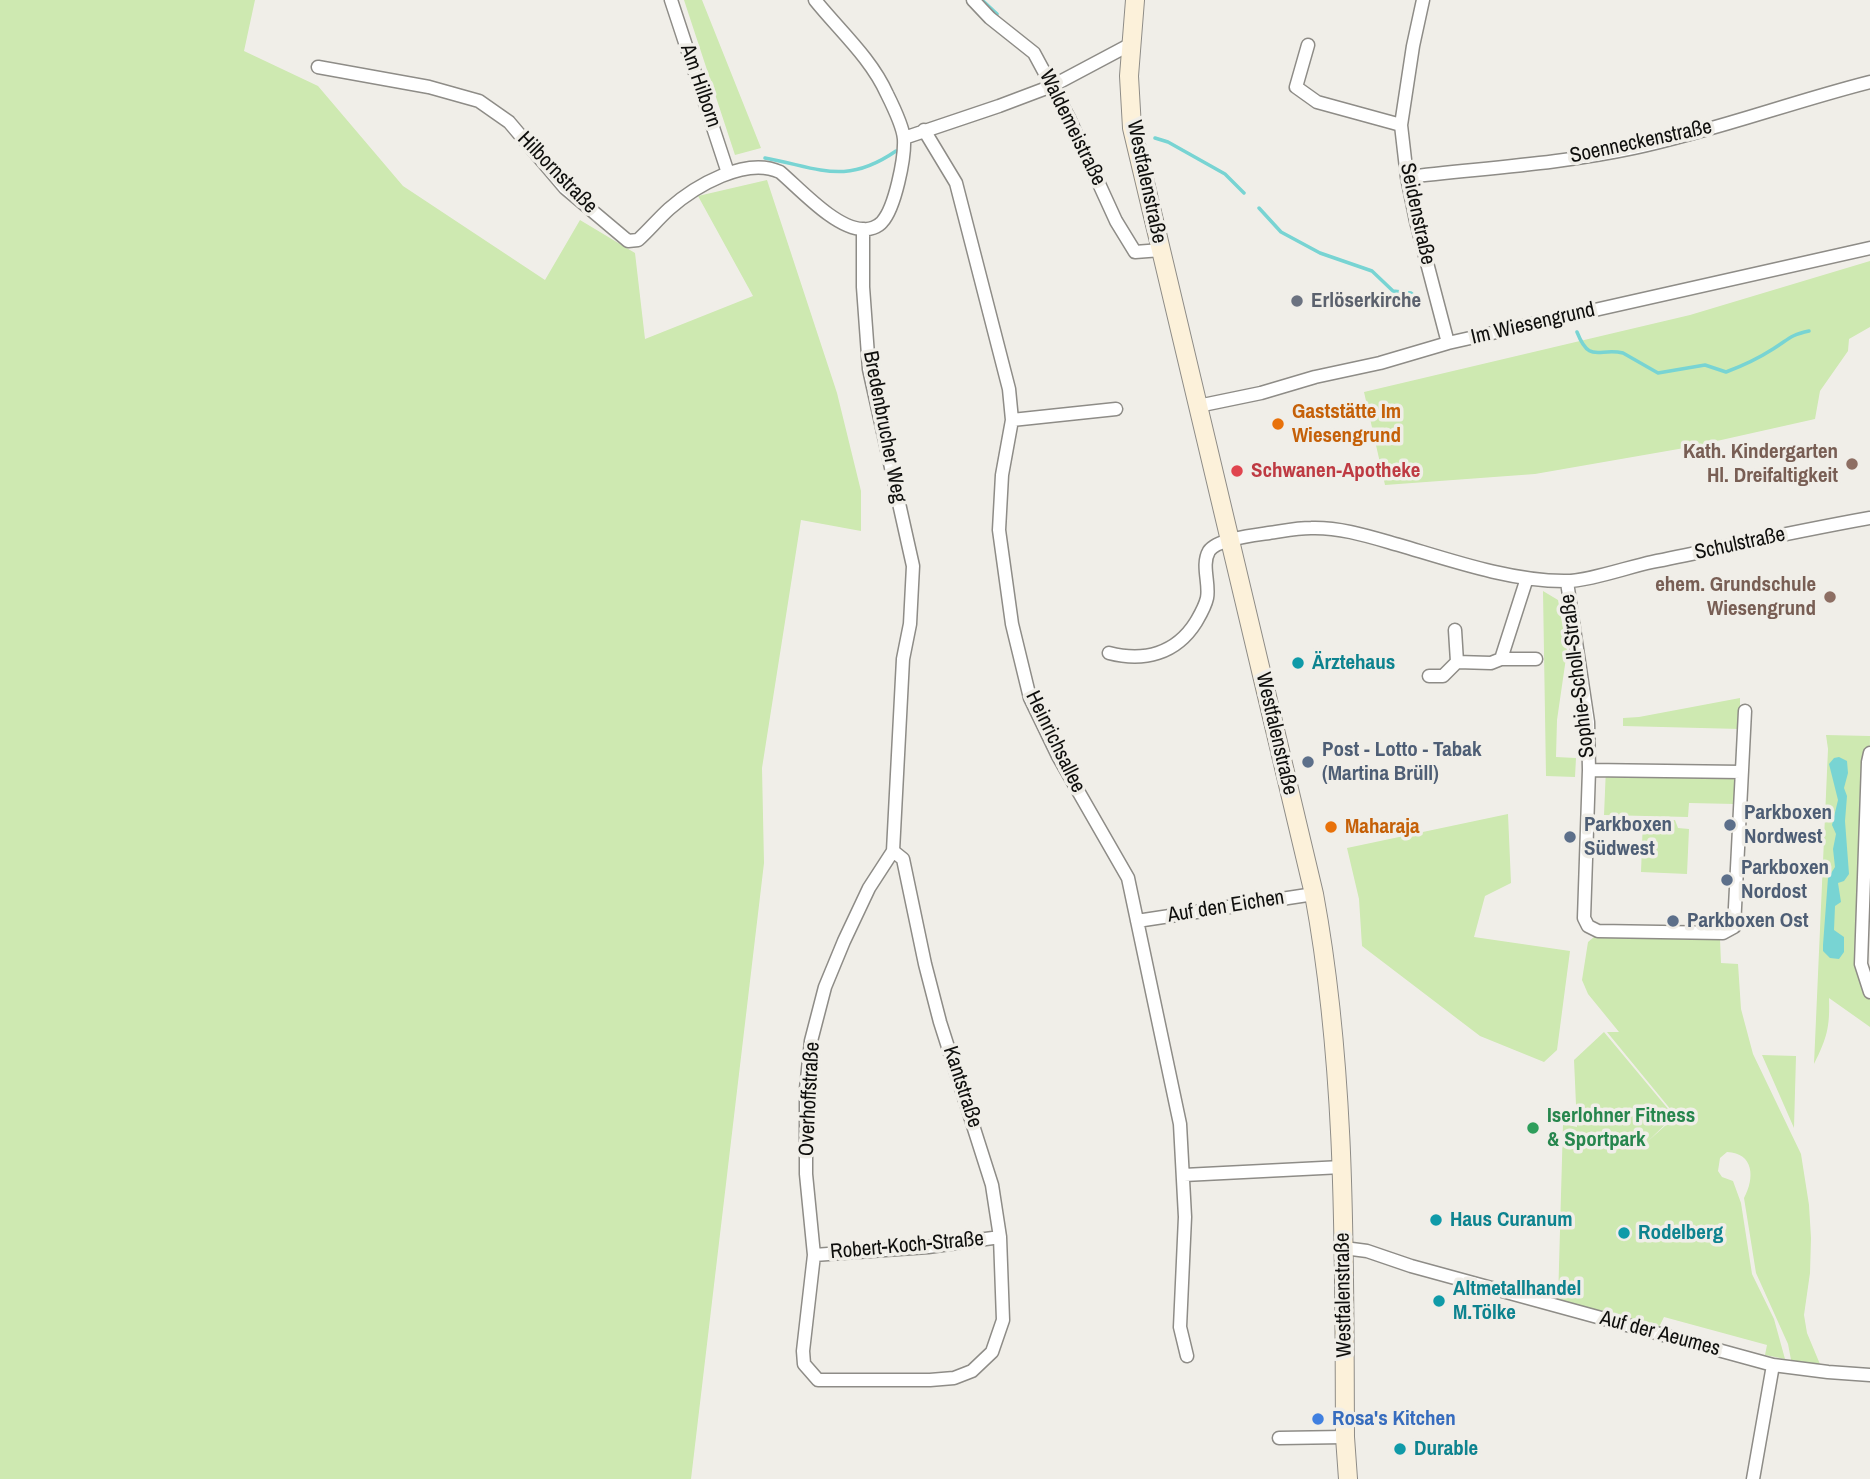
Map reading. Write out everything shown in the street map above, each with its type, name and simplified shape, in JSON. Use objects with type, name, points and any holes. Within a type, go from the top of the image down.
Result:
[{"type":"main road","name":"Westfalenstraße","points":[[1135,0],[1129,75],[1132,128],[1322,937],[1332,1024],[1342,1167],[1345,1437],[1348,1479]]},
{"type":"street","name":"Am Hilborn","points":[[671,0],[728,173]]},
{"type":"street","points":[[815,0],[875,72],[887,94],[904,138],[900,167],[888,213],[881,224],[863,230]]},
{"type":"street","name":"Waldemeistraße","points":[[973,0],[990,18],[1034,52],[1079,138],[1116,221],[1135,252],[1161,250]]},
{"type":"street","name":"Seidenstraße","points":[[1423,0],[1401,125],[1416,221],[1448,343]]},
{"type":"street","points":[[904,138],[1052,86],[1131,44]]},
{"type":"street","points":[[1308,45],[1296,87],[1317,102],[1401,125]]},
{"type":"street","name":"Hilbornstraße","points":[[318,67],[429,87],[479,101],[509,122],[565,188],[628,241],[638,240],[686,195],[728,173],[751,167],[773,169],[836,219],[863,230]]},
{"type":"street","name":"Soenneckenstraße","points":[[1407,177],[1634,148],[1870,82]]},
{"type":"street","name":"Heinrichsallee","points":[[924,130],[956,183],[1009,389],[1012,420],[1002,475],[999,530],[1012,624],[1030,698],[1058,756],[1128,878],[1180,1124],[1184,1174],[1185,1260],[1180,1328],[1187,1356]]},
{"type":"street","name":"Bredenbrucher Weg","points":[[863,230],[863,287],[869,369],[913,566],[909,624]]},
{"type":"street","name":"Im Wiesengrund","points":[[1198,406],[1261,393],[1448,343],[1870,248]]},
{"type":"street","points":[[1012,420],[1116,409]]},
{"type":"street","name":"Schulstraße","points":[[1229,541],[1313,528],[1352,532],[1527,578],[1567,582],[1870,518]]},
{"type":"street","points":[[1108,653],[1141,657],[1170,649],[1179,643],[1191,630],[1207,598],[1206,568],[1210,551],[1216,545],[1229,541]]},
{"type":"street","points":[[1501,659],[1527,578]]},
{"type":"street","name":"Sophie-Scholl-Straße","points":[[1567,582],[1588,722],[1584,918],[1588,926],[1598,931],[1709,933],[1723,933],[1734,927],[1745,711]]},
{"type":"street","name":"Kantstraße","points":[[804,1364],[818,1380],[954,1378],[972,1371],[992,1352],[1003,1320],[1000,1237],[992,1185],[940,1021],[903,859],[893,851],[903,659],[909,624]]},
{"type":"street","points":[[1455,630],[1457,662]]},
{"type":"street","points":[[1429,677],[1443,676],[1457,662],[1491,663],[1501,659],[1536,659]]},
{"type":"street","points":[[1870,753],[1861,964],[1870,992]]},
{"type":"street","name":"Sophie-Scholl-Straße","points":[[1589,770],[1742,772]]},
{"type":"street","name":"Overhoffstraße","points":[[804,1364],[803,1351],[814,1255],[806,1174],[806,1089],[811,1041],[825,987],[844,941],[869,888],[893,851]]},
{"type":"street","name":"Auf den Eichen","points":[[1137,921],[1314,894]]},
{"type":"street","points":[[1184,1174],[1342,1167]]},
{"type":"street","name":"Robert-Koch-Straße","points":[[814,1255],[928,1247],[1000,1237]]},
{"type":"street","name":"Auf der Aeumes","points":[[1344,1248],[1367,1251],[1411,1266],[1773,1365],[1870,1375]]},
{"type":"street","points":[[1753,1479],[1773,1365]]},
{"type":"street","points":[[1279,1438],[1345,1437]]},
{"type":"green space","points":[[0,0],[255,0],[244,51],[318,86],[403,186],[545,280],[580,220],[635,253],[645,339],[753,296],[698,196],[767,180],[837,393],[861,491],[861,531],[801,520],[762,768],[764,863],[691,1479],[0,1479]]},
{"type":"green space","points":[[684,0],[702,0],[761,148],[735,155]]},
{"type":"green space","points":[[1870,261],[1870,327],[1849,339],[1848,351],[1820,391],[1815,419],[1690,447],[1535,474],[1385,485],[1364,392],[1690,315]]},
{"type":"green space","points":[[1543,591],[1558,600],[1567,651],[1557,720],[1556,757],[1576,758],[1575,777],[1546,776]]},
{"type":"green space","points":[[1740,698],[1740,729],[1623,726],[1623,718]]},
{"type":"green space","points":[[1826,735],[1870,736],[1866,957],[1870,1027],[1829,998],[1827,1032],[1814,1064],[1828,749]]},
{"type":"green space","points":[[1606,768],[1738,774],[1735,804],[1689,803],[1688,817],[1604,815]]},
{"type":"green space","points":[[1508,814],[1511,883],[1485,896],[1474,937],[1570,951],[1557,1050],[1544,1062],[1480,1036],[1362,946],[1359,899],[1347,848]]},
{"type":"green space","points":[[1643,819],[1675,820],[1678,828],[1689,829],[1687,874],[1641,872]]},
{"type":"green space","points":[[1594,937],[1720,939],[1721,963],[1738,964],[1741,1009],[1753,1054],[1801,1154],[1811,1238],[1810,1273],[1804,1315],[1807,1333],[1822,1369],[1792,1365],[1788,1344],[1756,1273],[1744,1198],[1750,1183],[1750,1168],[1743,1157],[1736,1153],[1727,1152],[1720,1158],[1718,1171],[1722,1177],[1733,1181],[1741,1203],[1752,1274],[1774,1319],[1785,1359],[1765,1355],[1767,1345],[1664,1317],[1659,1327],[1558,1301],[1563,1124],[1577,1127],[1574,1060],[1604,1032],[1674,1116],[1647,1142],[1676,1116],[1607,1032],[1619,1032],[1588,994],[1582,980],[1588,942]]},
{"type":"green space","points":[[1762,1055],[1796,1056],[1794,1128]]},
{"type":"water","points":[[1839,757],[1847,761],[1848,773],[1844,788],[1847,796],[1845,821],[1849,874],[1844,881],[1838,883],[1841,902],[1835,906],[1834,930],[1844,937],[1844,952],[1839,959],[1830,958],[1823,951],[1823,945],[1828,878],[1835,867],[1833,849],[1836,834],[1832,825],[1838,800],[1829,764]]},
{"type":"waterway","points":[[982,0],[997,14]]},
{"type":"waterway","points":[[1155,138],[1168,142],[1225,174],[1244,193]]},
{"type":"waterway","points":[[765,158],[817,169],[847,171],[878,162],[896,151]]},
{"type":"waterway","points":[[1259,208],[1281,232],[1320,253],[1372,271],[1393,291],[1411,293],[1421,302]]},
{"type":"waterway","points":[[1577,332],[1591,352],[1623,353],[1658,373],[1705,365],[1726,372],[1762,356],[1793,336],[1809,331]]},
{"type":"place","name":"Erlöserkirche","points":[[1297,301]]},
{"type":"place","name":"Gaststätte Im Wiesengrund","points":[[1278,424]]},
{"type":"place","name":"Kath. Kindergarten Hl. Dreifaltigkeit","points":[[1852,464]]},
{"type":"place","name":"Schwanen-Apotheke","points":[[1237,471]]},
{"type":"place","name":"ehem. Grundschule Wiesengrund","points":[[1830,597]]},
{"type":"place","name":"Ärztehaus","points":[[1298,663]]},
{"type":"place","name":"Post - Lotto - Tabak (Martina Brüll)","points":[[1308,762]]},
{"type":"place","name":"Parkboxen Nordwest","points":[[1730,825]]},
{"type":"place","name":"Maharaja","points":[[1331,827]]},
{"type":"place","name":"Parkboxen Südwest","points":[[1570,837]]},
{"type":"place","name":"Parkboxen Nordost","points":[[1727,880]]},
{"type":"place","name":"Parkboxen Ost","points":[[1673,921]]},
{"type":"place","name":"Iserlohner Fitness & Sportpark","points":[[1533,1128]]},
{"type":"place","name":"Haus Curanum","points":[[1436,1220]]},
{"type":"place","name":"Rodelberg","points":[[1624,1233]]},
{"type":"place","name":"Altmetallhandel M.Tölke","points":[[1439,1301]]},
{"type":"place","name":"Rosa's Kitchen","points":[[1318,1419]]},
{"type":"place","name":"Durable","points":[[1400,1449]]}]
